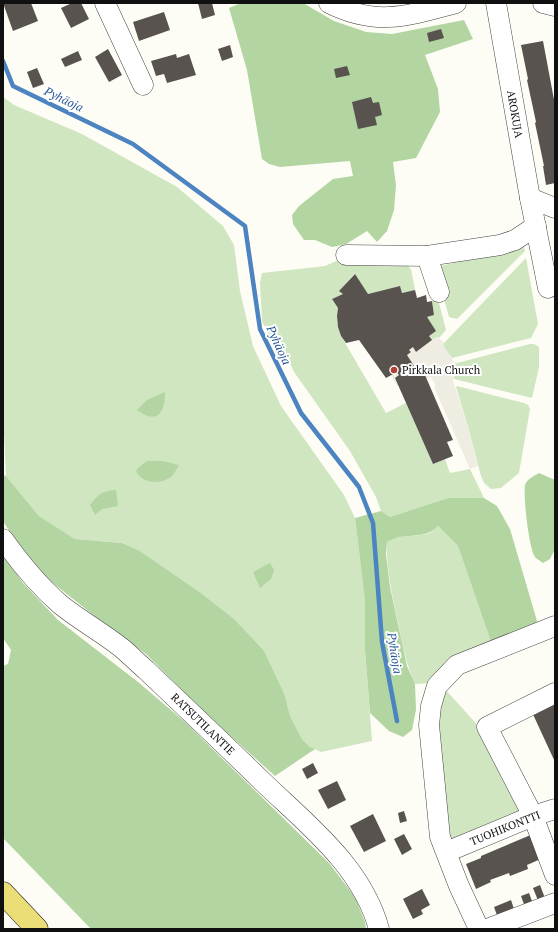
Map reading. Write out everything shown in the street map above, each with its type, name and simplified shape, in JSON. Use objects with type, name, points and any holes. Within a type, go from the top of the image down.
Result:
[{"type":"main road","points":[[3,893],[37,929]]},
{"type":"street","points":[[105,3],[144,85]]},
{"type":"street","points":[[328,3],[353,13],[377,18],[415,14],[456,3]]},
{"type":"street","name":"AROKUJA","points":[[496,3],[530,198],[548,288]]},
{"type":"street","points":[[543,3],[555,6]]},
{"type":"street","points":[[530,198],[555,208]]},
{"type":"street","points":[[346,255],[427,256],[500,245],[515,240],[536,226]]},
{"type":"street","points":[[427,256],[438,292]]},
{"type":"street","name":"RATSUTILANTIE","points":[[3,539],[28,572],[50,595],[123,649],[140,664],[322,838],[353,873],[369,903],[379,929]]},
{"type":"street","points":[[479,929],[454,874],[440,836],[429,725],[431,706],[437,686],[458,665],[554,634]]},
{"type":"street","points":[[555,693],[487,727],[533,816],[555,875]]},
{"type":"street","name":"TUOHIKONTTI","points":[[456,848],[555,808]]},
{"type":"street","points":[[486,929],[555,903]]},
{"type":"green space","points":[[241,3],[303,3],[334,21],[366,32],[392,34],[464,20],[473,39],[425,55],[438,89],[440,112],[416,158],[393,162],[396,185],[394,210],[387,231],[377,242],[367,231],[346,244],[332,247],[315,240],[304,240],[293,224],[292,215],[299,206],[333,179],[353,176],[350,161],[280,167],[269,164],[262,159],[247,70],[229,8]]},
{"type":"green space","points":[[3,97],[14,105],[82,134],[177,187],[223,226],[234,245],[240,291],[253,346],[281,406],[344,495],[355,518],[365,601],[365,650],[372,741],[321,752],[310,747],[302,739],[290,716],[285,696],[233,618],[201,593],[140,551],[122,543],[75,539],[39,516],[6,476],[3,411]]},
{"type":"green space","points":[[523,243],[525,251],[457,319],[449,317],[442,292],[440,266],[458,262],[457,256]]},
{"type":"green space","points":[[343,258],[404,262],[411,269],[415,290],[402,293],[400,286],[368,294],[354,274],[340,290],[343,294],[332,299],[338,308],[337,316],[341,336],[386,413],[406,403],[433,464],[445,459],[450,473],[470,469],[484,498],[448,498],[390,517],[381,511],[376,497],[350,451],[294,372],[288,359],[276,352],[262,321],[260,282],[262,273],[325,266]]},
{"type":"green space","points":[[526,258],[538,324],[531,338],[452,358],[444,347],[444,343]]},
{"type":"green space","points":[[438,299],[446,330],[439,338],[437,337],[432,340],[429,336],[427,317],[434,315],[432,301]]},
{"type":"green space","points":[[534,344],[539,347],[539,367],[532,398],[454,379],[453,364]]},
{"type":"green space","points":[[457,386],[524,403],[528,405],[530,409],[519,473],[501,488],[491,489],[484,483],[456,387]]},
{"type":"green space","points":[[165,392],[165,399],[161,411],[155,416],[144,414],[137,410],[147,400]]},
{"type":"green space","points":[[147,461],[162,461],[179,465],[173,475],[168,479],[152,482],[143,479],[136,471]]},
{"type":"green space","points":[[539,473],[555,480],[555,549],[550,559],[543,563],[535,557],[533,552],[527,522],[525,500],[525,485],[527,481]]},
{"type":"green space","points":[[3,475],[6,476],[39,516],[75,539],[122,543],[140,551],[201,593],[233,618],[264,651],[285,696],[290,716],[302,739],[310,747],[315,749],[275,776],[205,713],[146,654],[97,618],[39,572],[21,550],[3,521]]},
{"type":"green space","points":[[116,490],[118,506],[102,509],[95,515],[90,505],[93,501],[104,492]]},
{"type":"green space","points":[[448,498],[484,498],[497,506],[510,529],[537,621],[535,625],[491,642],[458,546],[438,526],[434,530],[425,534],[394,538],[387,542],[386,554],[390,587],[407,666],[415,684],[416,710],[412,730],[403,737],[389,731],[370,713],[365,650],[365,601],[355,518],[381,511],[390,517]]},
{"type":"green space","points":[[438,526],[458,546],[491,642],[431,683],[415,684],[405,653],[388,572],[387,542],[394,538],[425,534],[435,530]]},
{"type":"green space","points":[[3,554],[23,583],[58,620],[138,682],[185,722],[329,863],[355,897],[365,922],[366,929],[91,929],[3,838],[3,666],[8,664],[11,650],[3,638]]},
{"type":"green space","points":[[270,563],[274,570],[271,579],[260,588],[253,572]]},
{"type":"green space","points":[[444,688],[483,731],[523,811],[448,843],[435,722]]},
{"type":"shaded area","points":[[437,337],[444,343],[444,347],[452,358],[454,367],[453,381],[468,427],[478,466],[470,469],[431,377],[413,384],[397,386],[391,374],[401,358],[411,352],[410,349],[413,347],[416,352]]},
{"type":"building","points":[[3,3],[31,3],[38,21],[13,31]]},
{"type":"building","points":[[72,3],[81,3],[89,19],[71,28],[61,8]]},
{"type":"building","points":[[198,3],[212,3],[215,15],[202,19]]},
{"type":"building","points":[[164,12],[170,30],[139,41],[133,22]]},
{"type":"building","points":[[441,29],[444,38],[429,42],[427,33]]},
{"type":"building","points":[[543,41],[555,105],[555,183],[546,185],[544,166],[521,45]]},
{"type":"building","points":[[230,45],[233,57],[222,61],[218,49]]},
{"type":"building","points":[[108,49],[122,75],[109,82],[95,57]]},
{"type":"building","points":[[78,51],[82,60],[65,67],[61,59]]},
{"type":"building","points":[[176,54],[177,58],[189,54],[196,75],[167,83],[164,74],[156,76],[151,61]]},
{"type":"building","points":[[347,66],[350,75],[336,78],[334,69]]},
{"type":"building","points":[[37,68],[44,84],[33,88],[27,72]]},
{"type":"building","points":[[371,97],[373,103],[379,102],[382,115],[375,117],[377,125],[358,129],[352,102]]},
{"type":"building","name":"Pirkkala Church","points":[[355,274],[368,294],[400,286],[402,293],[415,290],[417,298],[426,295],[427,302],[432,301],[434,315],[427,317],[436,331],[429,336],[432,340],[416,352],[413,347],[409,350],[411,352],[407,355],[414,366],[404,372],[406,375],[422,368],[453,440],[447,442],[453,456],[433,464],[395,378],[399,375],[397,372],[386,378],[359,340],[346,343],[341,336],[338,327],[338,308],[332,299],[343,294],[339,291]]},
{"type":"building","points":[[555,699],[555,762],[531,710]]},
{"type":"building","points":[[313,763],[318,773],[307,779],[302,769]]},
{"type":"building","points":[[337,781],[346,800],[328,809],[318,790]]},
{"type":"building","points":[[404,811],[407,821],[400,823],[398,813]]},
{"type":"building","points":[[373,814],[386,841],[364,852],[350,826]]},
{"type":"building","points":[[404,834],[412,849],[402,855],[394,839]]},
{"type":"building","points":[[533,834],[543,858],[527,865],[528,869],[510,876],[509,873],[490,880],[491,882],[476,889],[466,864]]},
{"type":"building","points":[[540,885],[546,901],[539,903],[533,888]]},
{"type":"building","points":[[422,889],[430,905],[421,910],[423,914],[413,919],[403,899]]},
{"type":"building","points":[[529,893],[533,904],[525,907],[521,896]]},
{"type":"building","points":[[511,900],[515,912],[498,918],[494,907]]},
{"type":"waterway","name":"Pyhäoja","points":[[3,61],[13,86],[133,144],[245,226],[260,329],[301,413],[359,487],[373,523],[382,642],[397,721]]},
{"type":"place","name":"Pirkkala Church","points":[[394,370]]}]
